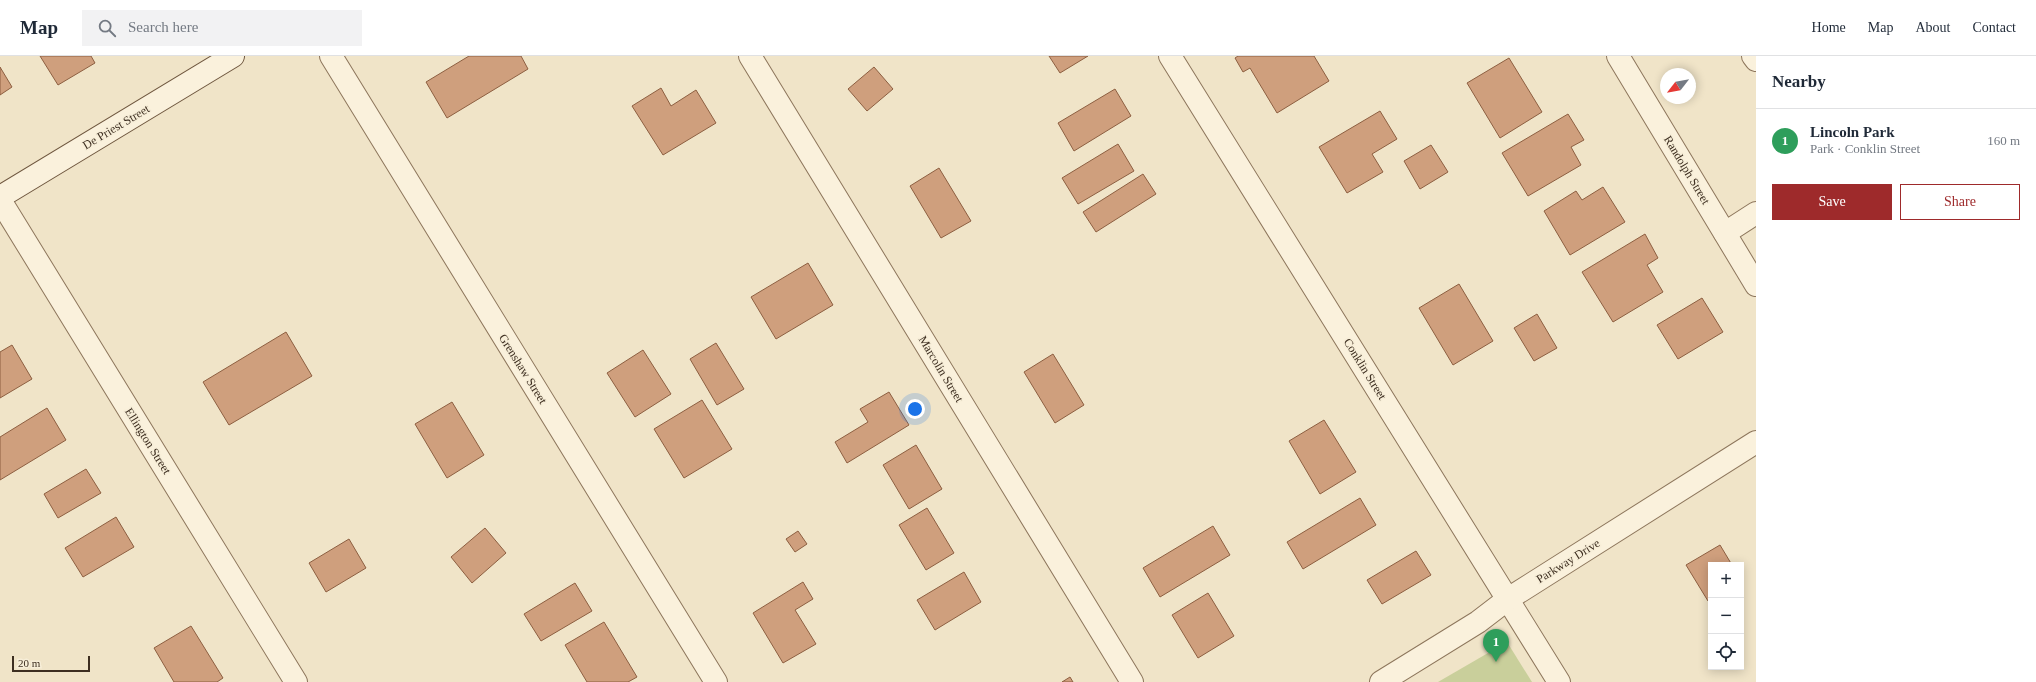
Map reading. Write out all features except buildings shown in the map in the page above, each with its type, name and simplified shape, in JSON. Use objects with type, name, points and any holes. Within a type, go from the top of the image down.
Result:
[{"type":"street","name":"De Priest Street","points":[[0,199],[233,56]]},
{"type":"street","name":"Grenshaw Street","points":[[331,56],[716,682]]},
{"type":"street","name":"Marcolin Street","points":[[750,56],[1132,682]]},
{"type":"street","name":"Conklin Street","points":[[1170,56],[1559,682]]},
{"type":"street","name":"Randolph Street","points":[[1618,56],[1756,285]]},
{"type":"street","points":[[1753,56],[1756,60]]},
{"type":"street","name":"Ellington Street","points":[[0,199],[296,682]]},
{"type":"street","points":[[1725,232],[1756,213]]},
{"type":"street","name":"Parkway Drive","points":[[1381,682],[1478,622],[1508,599],[1756,442]]},
{"type":"green space","points":[[1507,642],[1532,682],[1438,682]]},
{"type":"place","name":"Lincoln Park","points":[[1496,662]]}]
